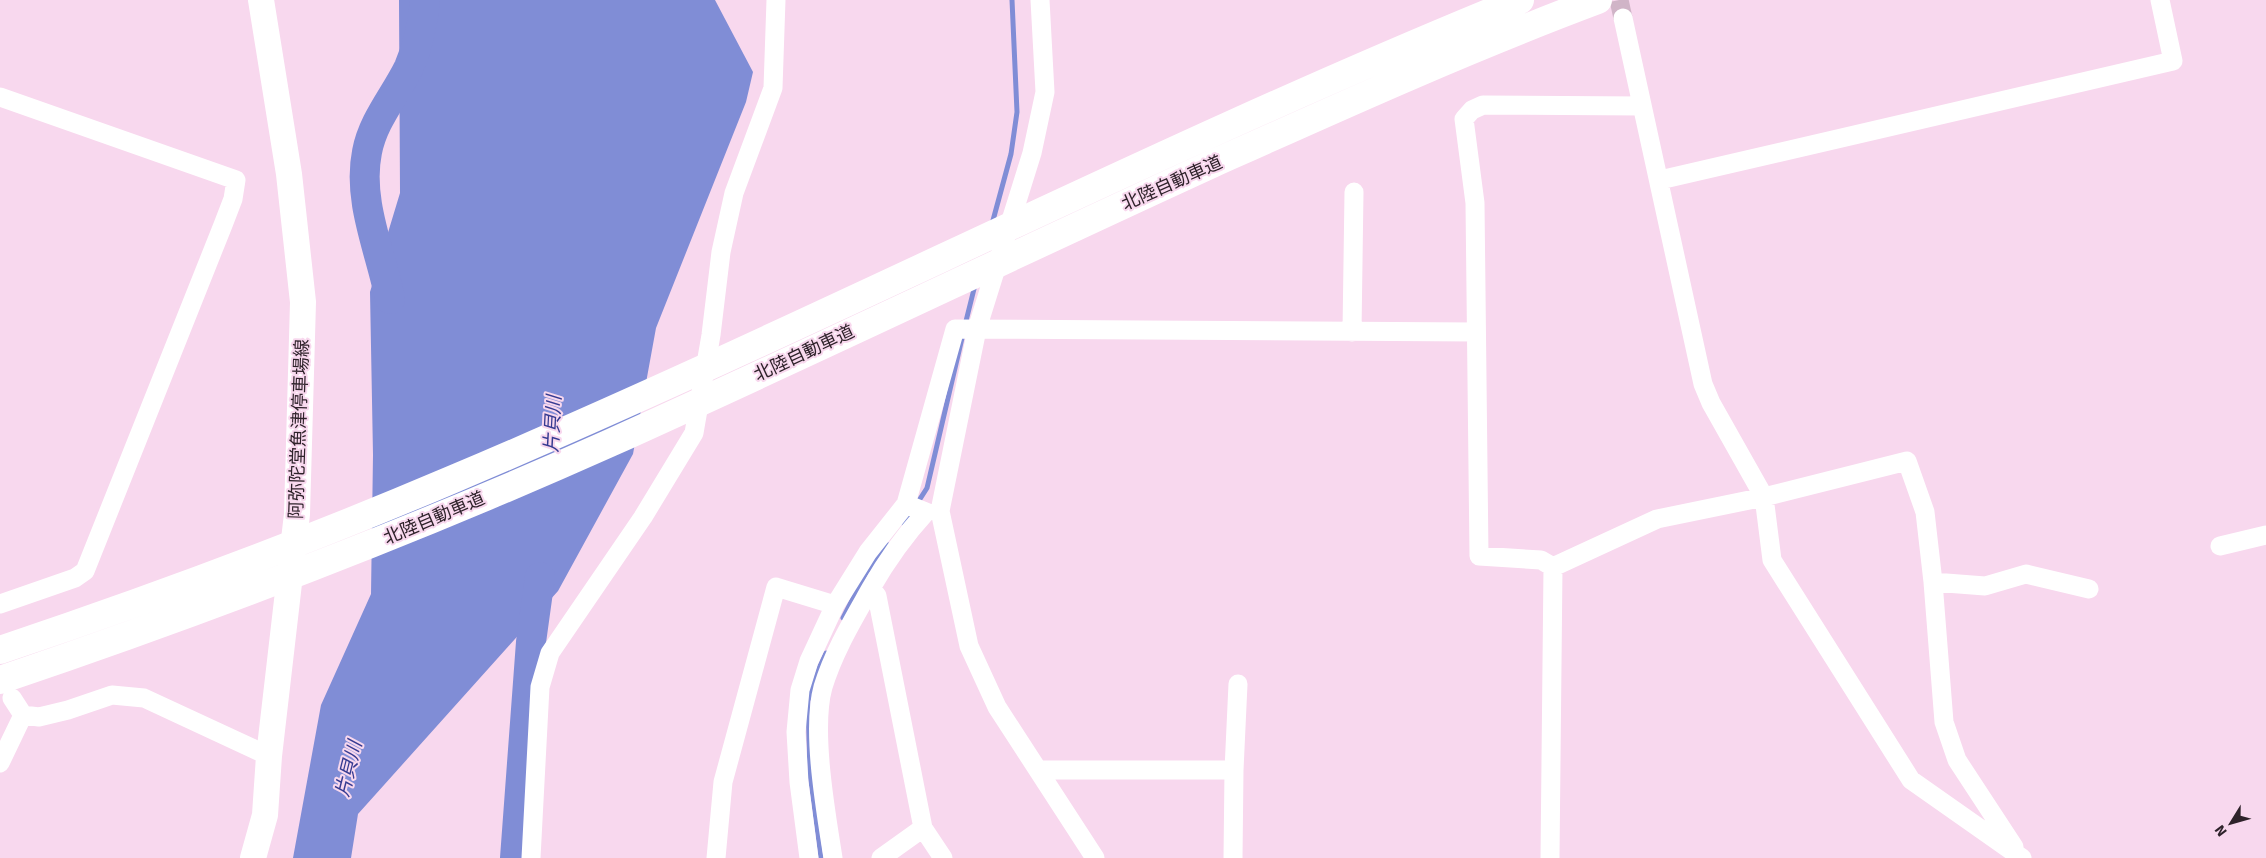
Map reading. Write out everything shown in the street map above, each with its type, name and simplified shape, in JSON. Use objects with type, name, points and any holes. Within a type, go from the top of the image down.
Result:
[{"type":"highway","name":"北陸自動車道","points":[[0,650],[252,561],[460,476],[1284,101],[1424,39],[1520,0]]},
{"type":"highway","name":"北陸自動車道","points":[[6,689],[127,637],[245,593],[480,499],[610,443],[1024,250],[1430,67],[1598,0]]},
{"type":"main road","name":"阿弥陀堂魚津停車場線","points":[[253,858],[265,815],[269,756],[297,514],[303,302],[289,174],[261,0]]},
{"type":"street","points":[[531,858],[540,687],[550,653],[644,517],[694,433],[711,335],[721,252],[734,194],[773,88],[776,0]]},
{"type":"street","points":[[1040,0],[1045,92],[1032,153],[977,329],[933,512],[968,646],[997,707],[1095,858]]},
{"type":"street","points":[[1660,180],[2173,61],[2160,0]]},
{"type":"street","points":[[1623,18],[1704,384],[1711,403],[1764,497],[1772,560],[1911,780],[2021,857]]},
{"type":"street","points":[[0,97],[236,180],[233,199],[223,225],[85,571],[75,578],[0,604]]},
{"type":"street","points":[[1553,567],[1541,560],[1478,556],[1475,203],[1464,119],[1472,110],[1483,105],[1642,106]]},
{"type":"street","points":[[1352,332],[1354,192]]},
{"type":"street","points":[[809,858],[799,782],[796,732],[800,690],[809,661],[835,605],[868,552],[906,504],[955,329],[1476,332]]},
{"type":"street","points":[[1553,567],[1657,519],[1764,497],[1907,461],[1925,512],[1933,582],[1944,722],[1958,760],[2021,857]]},
{"type":"street","points":[[906,504],[933,512]]},
{"type":"street","points":[[833,858],[826,818],[818,734],[823,689],[842,637],[900,541],[933,512]]},
{"type":"street","points":[[2220,546],[2266,535]]},
{"type":"street","points":[[1550,858],[1553,567]]},
{"type":"street","points":[[1933,582],[1986,586],[2026,574],[2089,589]]},
{"type":"street","points":[[716,858],[723,782],[776,587],[835,605]]},
{"type":"street","points":[[872,588],[877,596],[922,828],[943,858]]},
{"type":"street","points":[[1233,858],[1234,770],[1238,684]]},
{"type":"street","points":[[6,689],[23,715]]},
{"type":"street","points":[[23,715],[40,717],[112,695],[144,698],[269,756]]},
{"type":"street","points":[[0,763],[23,715]]},
{"type":"street","points":[[1038,770],[1234,770]]},
{"type":"street","points":[[881,858],[922,828]]},
{"type":"water","points":[[399,0],[715,0],[753,72],[746,102],[656,328],[633,454],[558,591],[358,814],[351,858],[293,858],[321,705],[371,594],[373,455],[370,292],[400,193]]},
{"type":"waterway","name":"片貝川","points":[[390,299],[371,226],[365,189],[367,152],[374,129],[409,67],[420,34],[425,0]]},
{"type":"waterway","points":[[992,224],[1011,154],[1017,112],[1012,0]]},
{"type":"waterway","points":[[965,325],[975,285]]},
{"type":"waterway","points":[[904,524],[927,488],[963,334]]},
{"type":"waterway","points":[[843,618],[866,573],[888,545]]},
{"type":"waterway","name":"片貝川","points":[[515,858],[531,642],[540,577]]},
{"type":"waterway","points":[[821,858],[810,774],[808,701],[826,653]]},
{"type":"tunnel","points":[[1619,0],[1623,18]]}]
